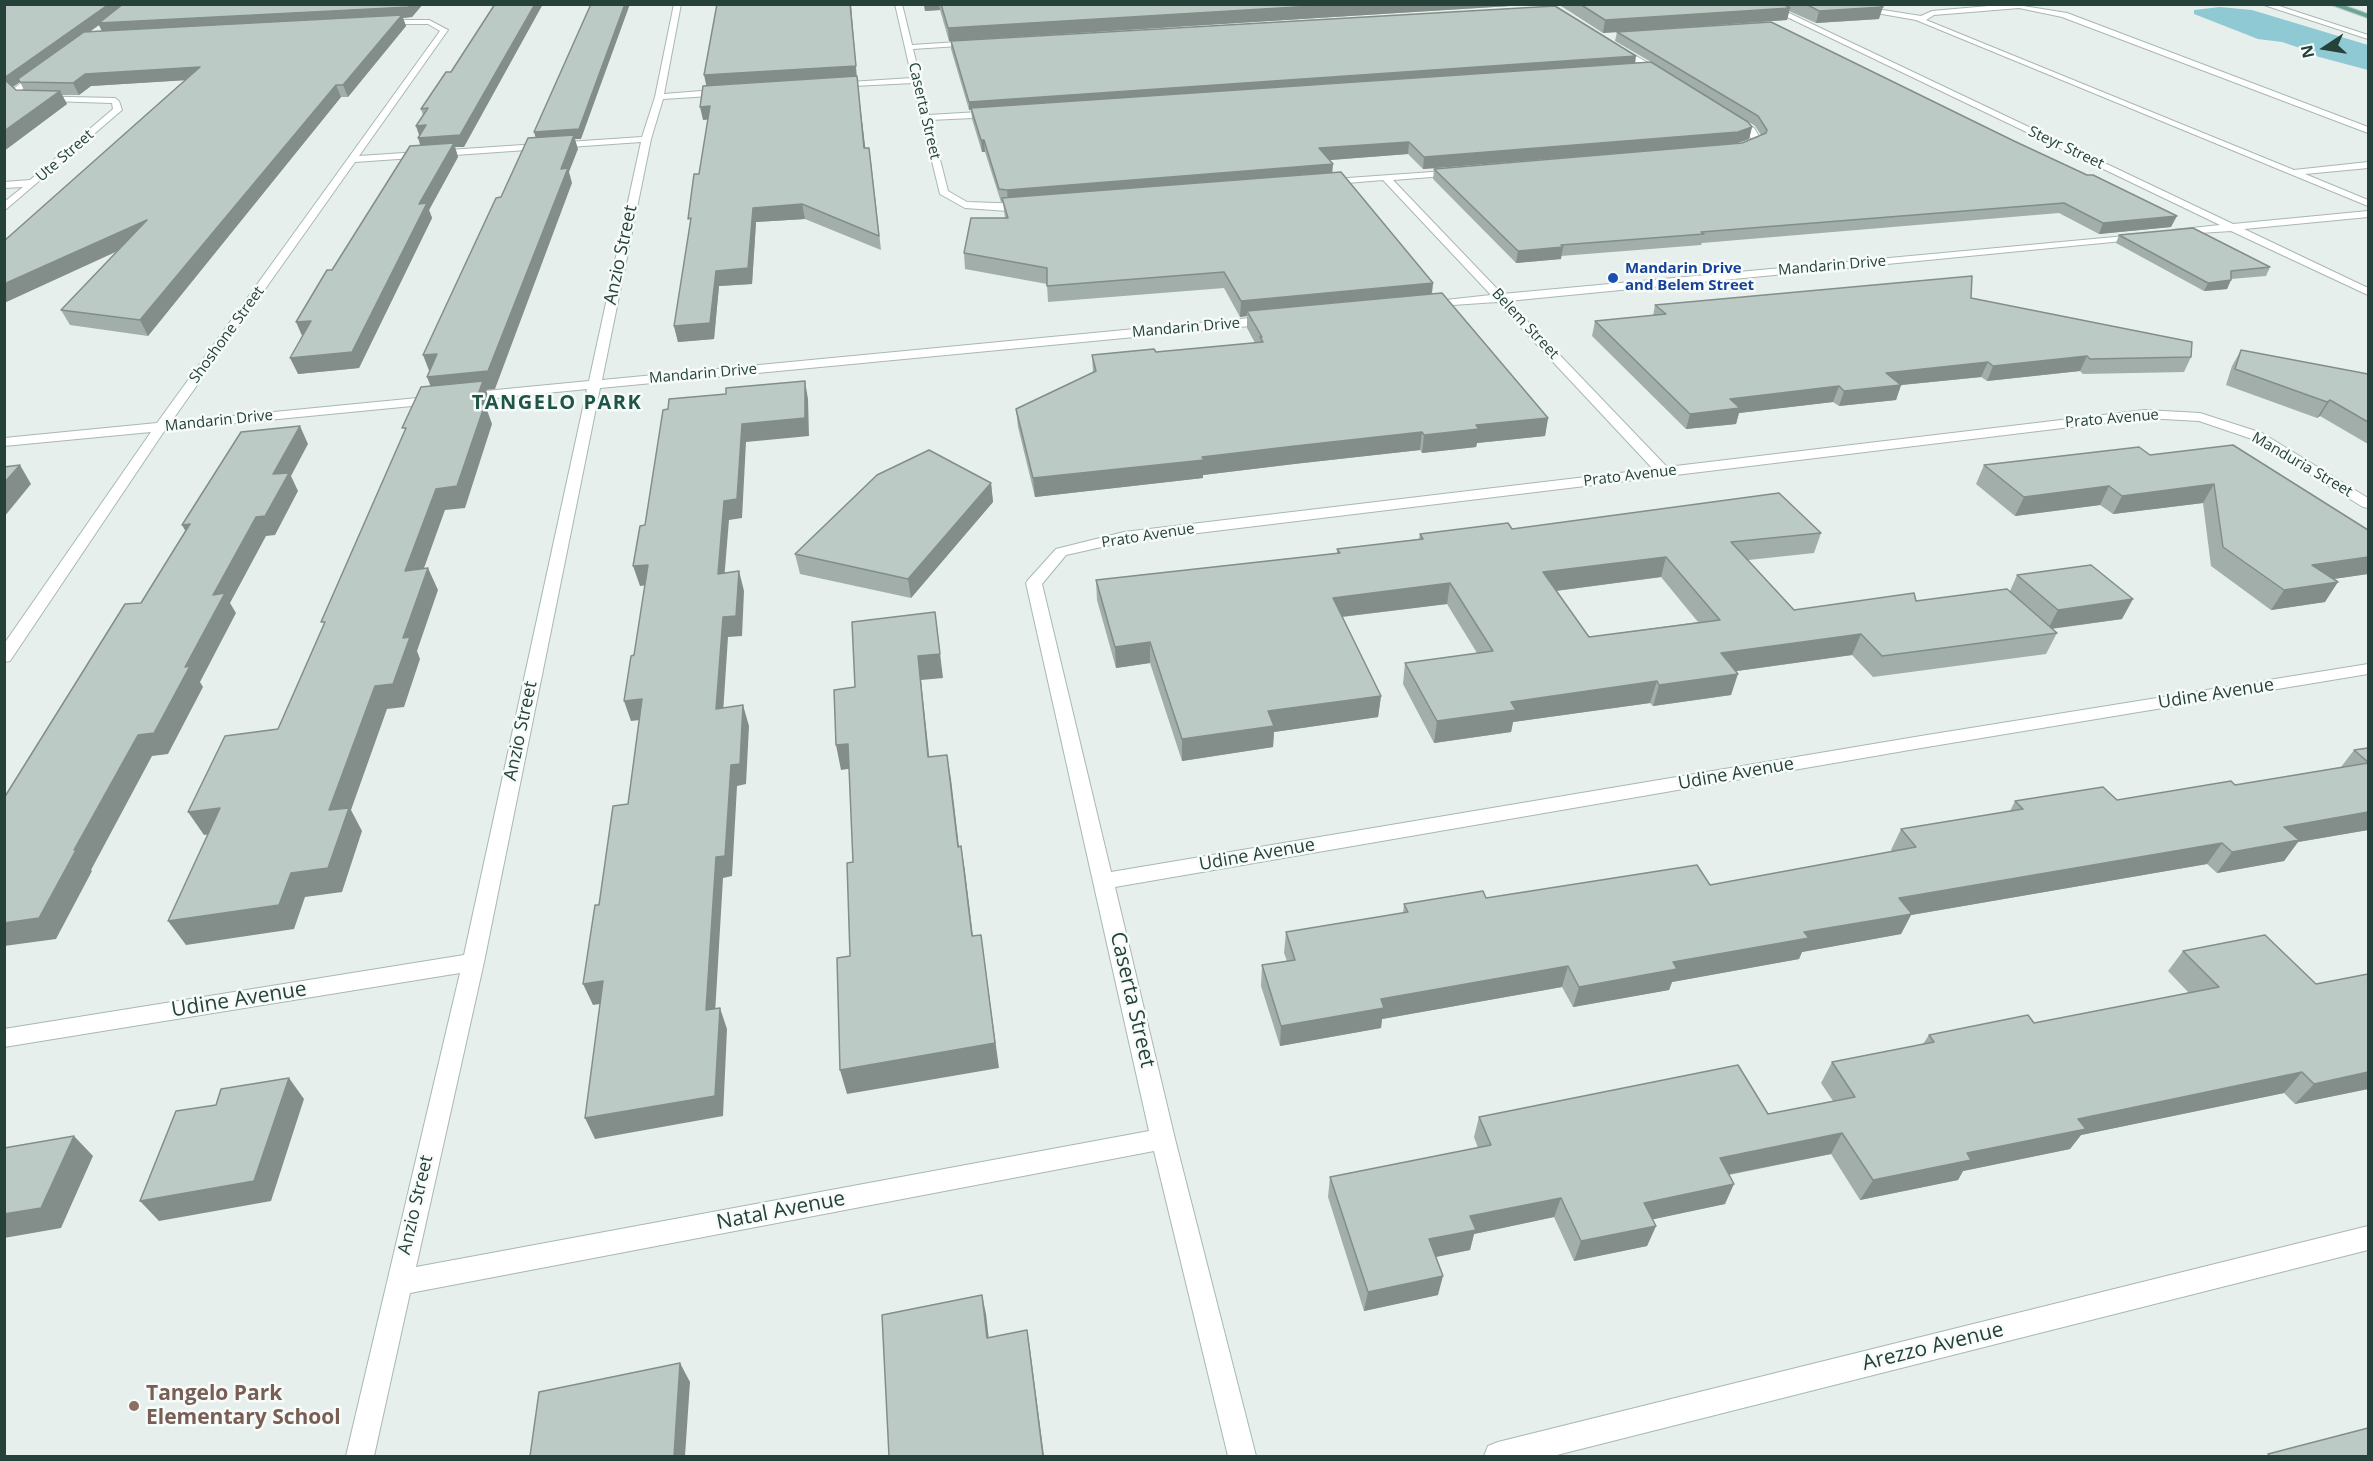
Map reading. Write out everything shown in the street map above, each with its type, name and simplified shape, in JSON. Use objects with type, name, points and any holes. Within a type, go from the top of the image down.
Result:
[{"type":"main road","points":[[2332,4],[2368,16]]},
{"type":"street","name":"Anzio Street","points":[[360,1456],[472,962],[645,139],[659,97],[678,4]]},
{"type":"street","name":"Caserta Street","points":[[898,4],[943,192],[965,205],[1008,208],[1031,206]]},
{"type":"street","name":"Steyr Street","points":[[1763,4],[2368,292]]},
{"type":"street","points":[[1828,4],[1923,19],[1932,13],[2024,5],[2064,15],[2368,130]]},
{"type":"street","points":[[2264,4],[2368,37]]},
{"type":"street","points":[[1923,19],[1920,20],[2368,203]]},
{"type":"street","name":"Shoshone Street","points":[[4,657],[161,427],[444,30],[429,22],[371,23]]},
{"type":"street","points":[[1781,25],[1804,24]]},
{"type":"street","points":[[1608,42],[1671,81]]},
{"type":"street","points":[[909,47],[979,43]]},
{"type":"street","name":"Ute Street","points":[[4,208],[118,110],[115,102],[23,98],[16,90],[52,64]]},
{"type":"street","points":[[1640,69],[1652,68]]},
{"type":"street","points":[[823,86],[916,80]]},
{"type":"street","points":[[659,97],[741,92]]},
{"type":"street","points":[[1721,111],[1751,130],[1757,141],[1736,149],[1724,150]]},
{"type":"street","points":[[925,118],[1006,113]]},
{"type":"street","points":[[353,159],[645,139]]},
{"type":"street","points":[[2291,172],[2368,165]]},
{"type":"street","points":[[1314,183],[1467,171]]},
{"type":"street","name":"Belem Street","points":[[1385,177],[1664,472]]},
{"type":"street","points":[[4,185],[34,183]]},
{"type":"street","name":"Mandarin Drive","points":[[1416,306],[2368,214]]},
{"type":"street","name":"Mandarin Drive","points":[[4,442],[1285,318]]},
{"type":"street","name":"Prato Avenue","points":[[1061,552],[1124,537],[2145,414],[2200,417]]},
{"type":"street","name":"Manduria Street","points":[[2200,417],[2257,436],[2368,504]]},
{"type":"street","name":"Caserta Street","points":[[1061,552],[1034,583],[1163,1139],[1242,1456]]},
{"type":"street","name":"Udine Avenue","points":[[1104,881],[2368,669]]},
{"type":"street","name":"Udine Avenue","points":[[4,1038],[472,962]]},
{"type":"street","name":"Natal Avenue","points":[[399,1283],[1163,1139]]},
{"type":"street","name":"Arezzo Avenue","points":[[1498,1456],[2368,1238]]},
{"type":"water","points":[[2220,7],[2252,10],[2368,45],[2368,70],[2308,54],[2300,48],[2282,42],[2258,39],[2194,14],[2194,10]]},
{"type":"building","points":[[4,4],[109,4],[4,78]]},
{"type":"building","points":[[123,4],[411,4],[409,7],[99,23]]},
{"type":"building","points":[[495,4],[535,4],[460,135],[418,138],[426,125],[416,126],[428,108],[421,109],[446,72],[451,72]]},
{"type":"building","points":[[591,4],[625,4],[579,129],[534,132]]},
{"type":"building","points":[[717,4],[850,4],[856,66],[704,75]]},
{"type":"building","points":[[941,4],[1346,4],[948,28]]},
{"type":"building","points":[[1580,4],[1783,4],[1790,8],[1605,20]]},
{"type":"building","points":[[1806,4],[1878,4],[1883,7],[1819,11]]},
{"type":"building","points":[[1555,6],[1636,56],[969,102],[951,41]]},
{"type":"building","points":[[402,15],[343,85],[336,85],[140,320],[61,310],[147,220],[4,284],[4,241],[200,67],[85,74],[73,83],[20,82],[18,79],[84,32]]},
{"type":"building","points":[[1771,22],[2014,141],[2087,175],[2093,175],[2177,216],[2103,223],[2064,203],[1701,232],[1704,234],[1561,245],[1563,247],[1518,251],[1434,169],[1742,143],[1766,133],[1767,130],[1758,116],[1617,32]]},
{"type":"building","points":[[1651,62],[1748,122],[1752,127],[1738,132],[1424,157],[1409,142],[1319,148],[1333,164],[1007,190],[999,189],[984,140],[981,140],[971,108]]},
{"type":"building","points":[[857,76],[864,148],[869,148],[879,236],[802,204],[753,208],[748,268],[716,271],[710,323],[674,326],[691,218],[688,219],[694,174],[699,174],[710,106],[700,107],[703,86]]},
{"type":"building","points":[[4,79],[16,90],[60,91],[4,131]]},
{"type":"building","points":[[574,135],[561,169],[568,168],[488,371],[427,377],[437,354],[423,355],[496,198],[501,197],[528,138]]},
{"type":"building","points":[[454,143],[419,204],[427,203],[352,352],[290,358],[311,321],[296,322],[327,270],[332,270],[410,146]]},
{"type":"building","points":[[1341,172],[1433,283],[1241,301],[1224,272],[1047,286],[1047,268],[964,253],[971,218],[1008,218],[1002,198]]},
{"type":"building","points":[[2193,228],[2270,267],[2231,271],[2231,280],[2208,283],[2119,235]]},
{"type":"building","points":[[1972,276],[1971,298],[2192,342],[2191,357],[2090,359],[2087,356],[1993,366],[1988,362],[1886,373],[1901,385],[1844,391],[1839,386],[1730,399],[1740,408],[1690,414],[1595,321],[1666,314],[1655,305]]},
{"type":"building","points":[[1442,293],[1548,418],[1476,425],[1479,429],[1424,435],[1422,432],[1202,457],[1204,460],[1033,478],[1016,409],[1096,371],[1092,355],[1154,349],[1156,352],[1263,342],[1247,311]]},
{"type":"building","points":[[2241,350],[2368,374],[2368,422],[2330,400],[2327,402],[2235,369]]},
{"type":"building","points":[[483,381],[474,405],[485,404],[457,486],[436,489],[405,571],[428,568],[403,638],[410,637],[393,684],[375,686],[329,810],[349,808],[328,868],[291,873],[279,905],[168,921],[220,808],[188,812],[225,736],[278,729],[325,622],[321,622],[406,428],[402,428],[421,387]]},
{"type":"building","points":[[805,381],[805,418],[742,424],[737,499],[724,501],[718,574],[739,571],[736,616],[723,617],[716,709],[743,705],[740,764],[731,765],[725,856],[716,857],[706,1010],[720,1008],[715,1096],[585,1118],[603,981],[583,984],[595,905],[599,905],[613,806],[628,804],[642,699],[624,701],[631,656],[634,655],[648,565],[633,566],[640,526],[645,525],[663,410],[668,409],[669,399],[726,394],[726,388]]},
{"type":"building","points":[[300,426],[273,474],[289,473],[265,516],[256,517],[213,595],[225,593],[185,667],[190,666],[154,733],[138,735],[39,918],[4,923],[4,798],[125,604],[141,603],[190,524],[182,525],[241,432]]},
{"type":"building","points":[[2233,445],[2368,530],[2368,557],[2312,565],[2338,582],[2284,590],[2223,547],[2214,484],[2122,496],[2109,486],[2024,497],[1984,465],[2139,447],[2150,455]]},
{"type":"building","points":[[929,450],[991,483],[908,579],[795,554],[877,475]]},
{"type":"building","points":[[20,465],[4,483],[4,467]]},
{"type":"building","points":[[1779,493],[1821,533],[1731,542],[1794,610],[1914,593],[1916,601],[2007,589],[2057,633],[1882,656],[1861,634],[1721,653],[1738,674],[1659,685],[1657,681],[1511,702],[1516,710],[1437,721],[1405,663],[1493,651],[1450,583],[1333,598],[1381,696],[1268,711],[1274,726],[1182,739],[1150,642],[1115,647],[1096,580],[1340,553],[1337,549],[1423,539],[1420,534],[1508,523],[1512,529]],"holes":[[[1666,557],[1720,620],[1589,637],[1543,572]]]},
{"type":"building","points":[[2091,565],[2133,599],[2058,610],[2017,575]]},
{"type":"building","points":[[935,612],[940,654],[918,656],[928,757],[947,755],[972,936],[981,935],[995,1043],[840,1070],[837,958],[850,956],[847,863],[853,862],[848,744],[836,745],[834,690],[855,687],[852,622]]},
{"type":"building","points":[[2368,748],[2368,762],[2354,750]]},
{"type":"building","points":[[2368,763],[2368,812],[2284,827],[2299,840],[2232,852],[2222,843],[1899,898],[1912,914],[1804,932],[1809,938],[1673,962],[1677,969],[1579,987],[1568,966],[1381,999],[1384,1008],[1281,1026],[1262,965],[1295,960],[1286,932],[1408,912],[1404,904],[1483,891],[1486,898],[1697,865],[1710,885],[1916,847],[1901,829],[2023,809],[2015,801],[2103,787],[2117,800],[2231,781],[2235,785]]},
{"type":"building","points":[[2265,935],[2316,984],[2368,974],[2368,1072],[2314,1084],[2302,1072],[2078,1119],[2086,1129],[1967,1153],[1971,1160],[1873,1180],[1842,1133],[1720,1158],[1734,1184],[1644,1203],[1656,1226],[1581,1241],[1561,1198],[1470,1216],[1476,1230],[1429,1239],[1443,1276],[1368,1292],[1330,1177],[1491,1145],[1479,1117],[1738,1065],[1768,1114],[1855,1097],[1832,1062],[1934,1042],[1929,1035],[2028,1015],[2034,1023],[2219,987],[2183,951]]},
{"type":"building","points":[[289,1078],[254,1181],[140,1201],[176,1111],[216,1105],[221,1089]]},
{"type":"building","points":[[74,1136],[41,1208],[4,1214],[4,1148]]},
{"type":"building","points":[[982,1295],[987,1338],[1027,1330],[1043,1456],[889,1456],[882,1315]]},
{"type":"building","points":[[680,1363],[674,1456],[530,1456],[539,1392]]},
{"type":"building","points":[[2368,1428],[2368,1456],[2270,1456],[2268,1454]]},
{"type":"place","name":"Mandarin Drive and Belem Street","points":[[1613,278]]},
{"type":"place","name":"Tangelo Park Elementary School","points":[[134,1406]]},
{"type":"district","name":"TANGELO PARK","points":[[557,403]]}]
